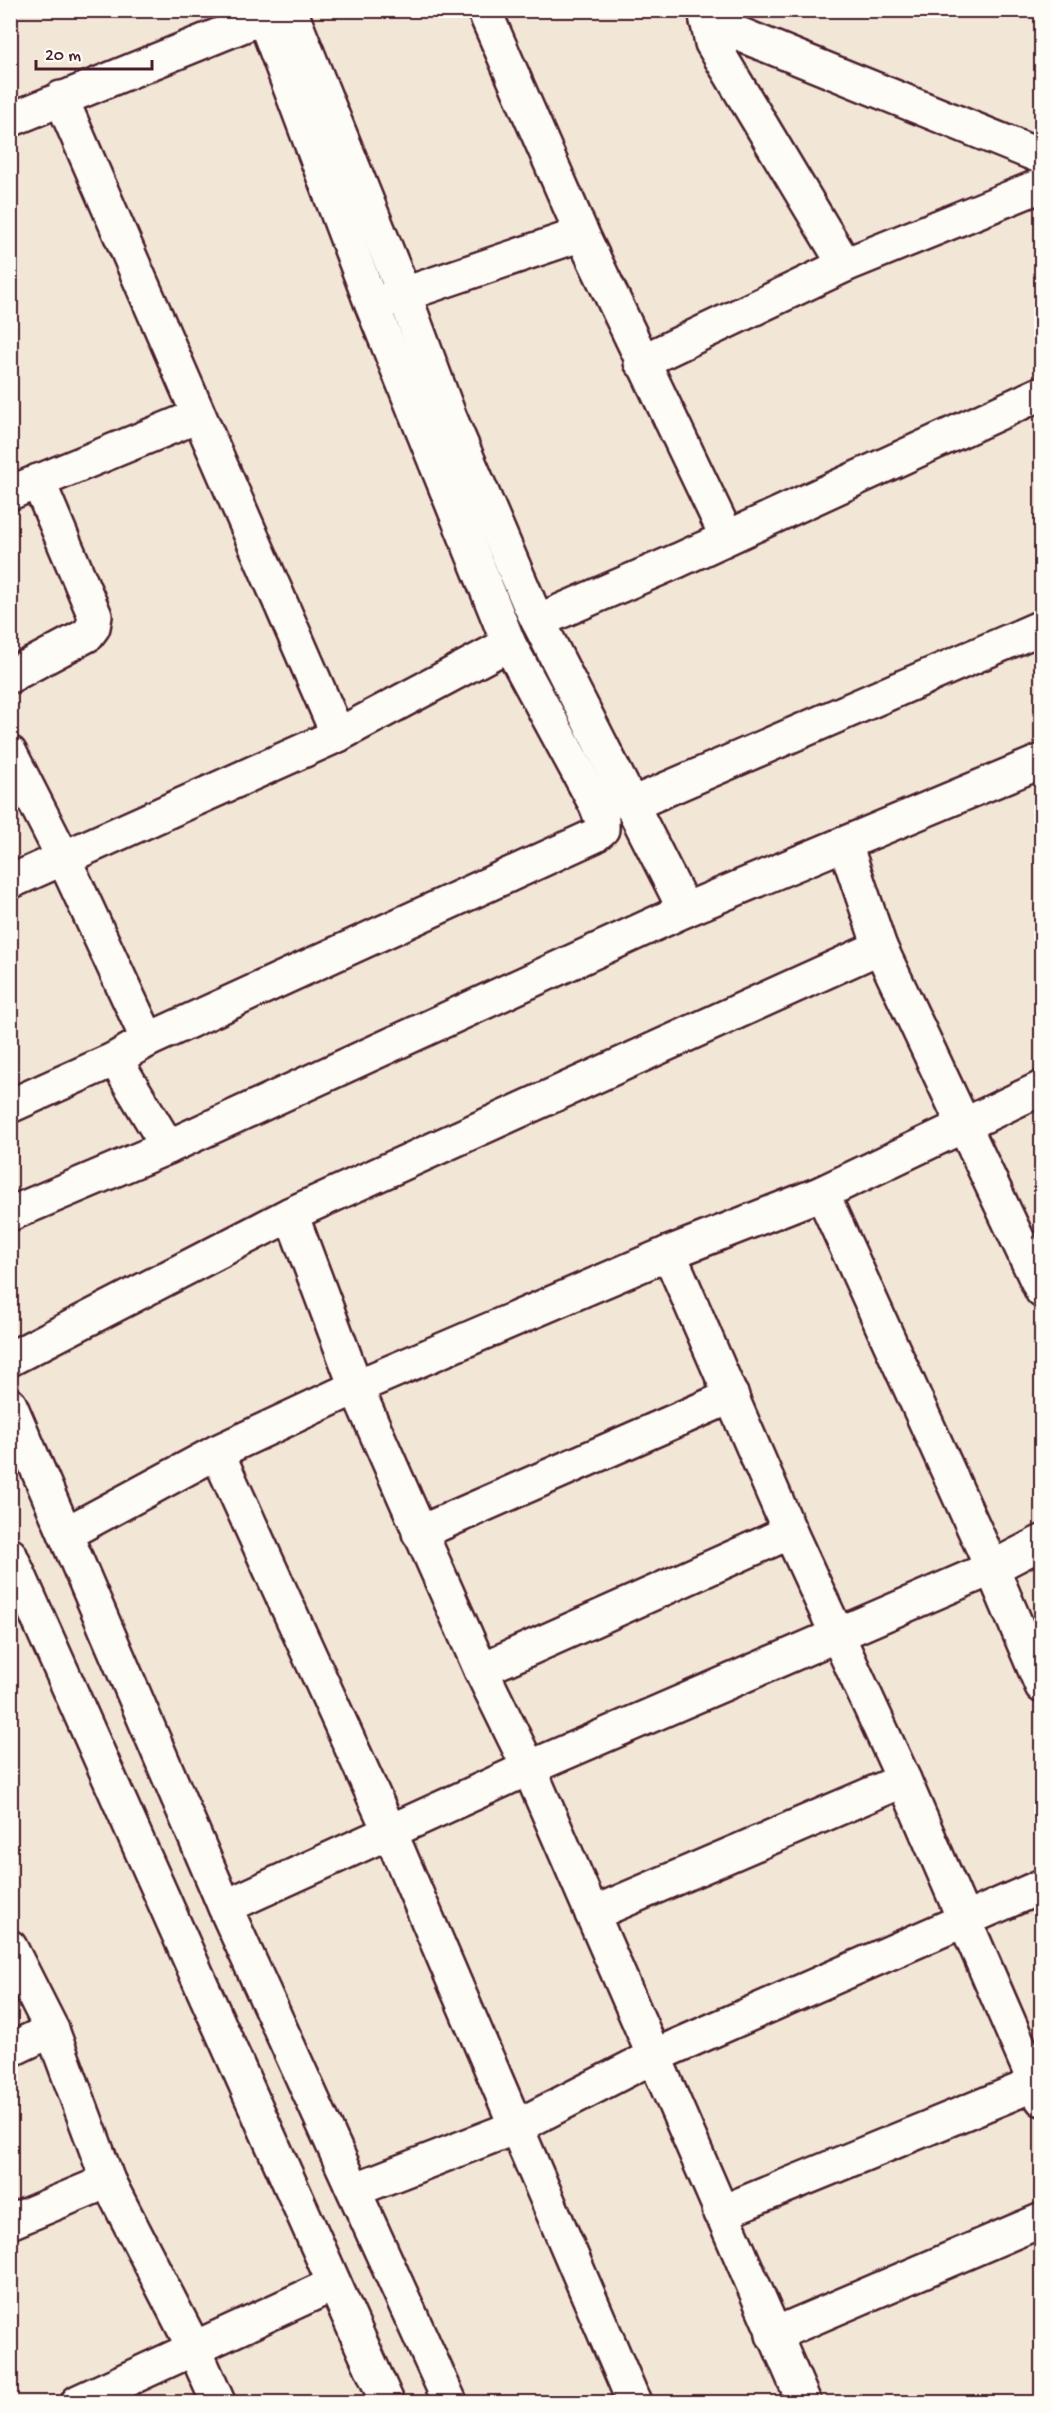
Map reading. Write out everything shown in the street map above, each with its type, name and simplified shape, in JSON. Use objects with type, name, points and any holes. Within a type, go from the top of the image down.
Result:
[{"type":"street","points":[[484,10],[582,234],[727,537]]},
{"type":"street","points":[[10,120],[274,12]]},
{"type":"street","points":[[274,12],[404,294],[450,418],[538,621],[685,910]]},
{"type":"street","points":[[10,1106],[115,1059],[148,1040],[584,841],[602,829],[602,819],[596,805],[509,644],[372,304],[274,12]]},
{"type":"street","points":[[706,16],[1041,157]]},
{"type":"street","points":[[706,16],[712,43],[845,265]]},
{"type":"street","points":[[61,98],[338,735]]},
{"type":"street","points":[[642,362],[845,265],[1041,185]]},
{"type":"street","points":[[372,304],[582,234]]},
{"type":"street","points":[[538,621],[679,561],[1041,393]]},
{"type":"street","points":[[10,676],[87,635],[93,627],[95,616],[24,487],[198,416]]},
{"type":"street","points":[[630,805],[1041,627]]},
{"type":"street","points":[[10,882],[338,735],[509,644]]},
{"type":"street","points":[[10,753],[64,859],[148,1040]]},
{"type":"street","points":[[10,1214],[168,1147],[685,910],[1041,760]]},
{"type":"street","points":[[845,844],[880,947],[1041,1291]]},
{"type":"street","points":[[10,1359],[291,1214],[880,947]]},
{"type":"street","points":[[115,1059],[168,1147]]},
{"type":"street","points":[[67,1533],[217,1452],[356,1387],[669,1254],[822,1193],[1041,1088]]},
{"type":"street","points":[[822,1193],[992,1568],[1041,1686]]},
{"type":"street","points":[[291,1214],[356,1387],[481,1670],[529,1768],[804,2403]]},
{"type":"street","points":[[669,1254],[790,1532],[904,1780],[1038,2091],[720,2213]]},
{"type":"street","points":[[419,1533],[732,1396]]},
{"type":"street","points":[[10,1405],[67,1533],[225,1907],[450,2403]]},
{"type":"street","points":[[217,1452],[390,1832],[634,2403]]},
{"type":"street","points":[[481,1670],[790,1532]]},
{"type":"street","points":[[225,1907],[529,1768],[836,1633],[992,1568],[1041,1542]]},
{"type":"street","points":[[10,1555],[387,2403]]},
{"type":"street","points":[[592,1914],[904,1780]]},
{"type":"street","points":[[354,2190],[516,2127],[654,2056],[964,1922],[1041,1886]]},
{"type":"street","points":[[10,1947],[51,2030],[108,2181],[194,2349],[218,2403]]},
{"type":"street","points":[[10,2050],[51,2030]]},
{"type":"street","points":[[10,2222],[108,2181]]},
{"type":"street","points":[[773,2335],[1041,2220]]},
{"type":"street","points":[[78,2403],[334,2284]]}]
